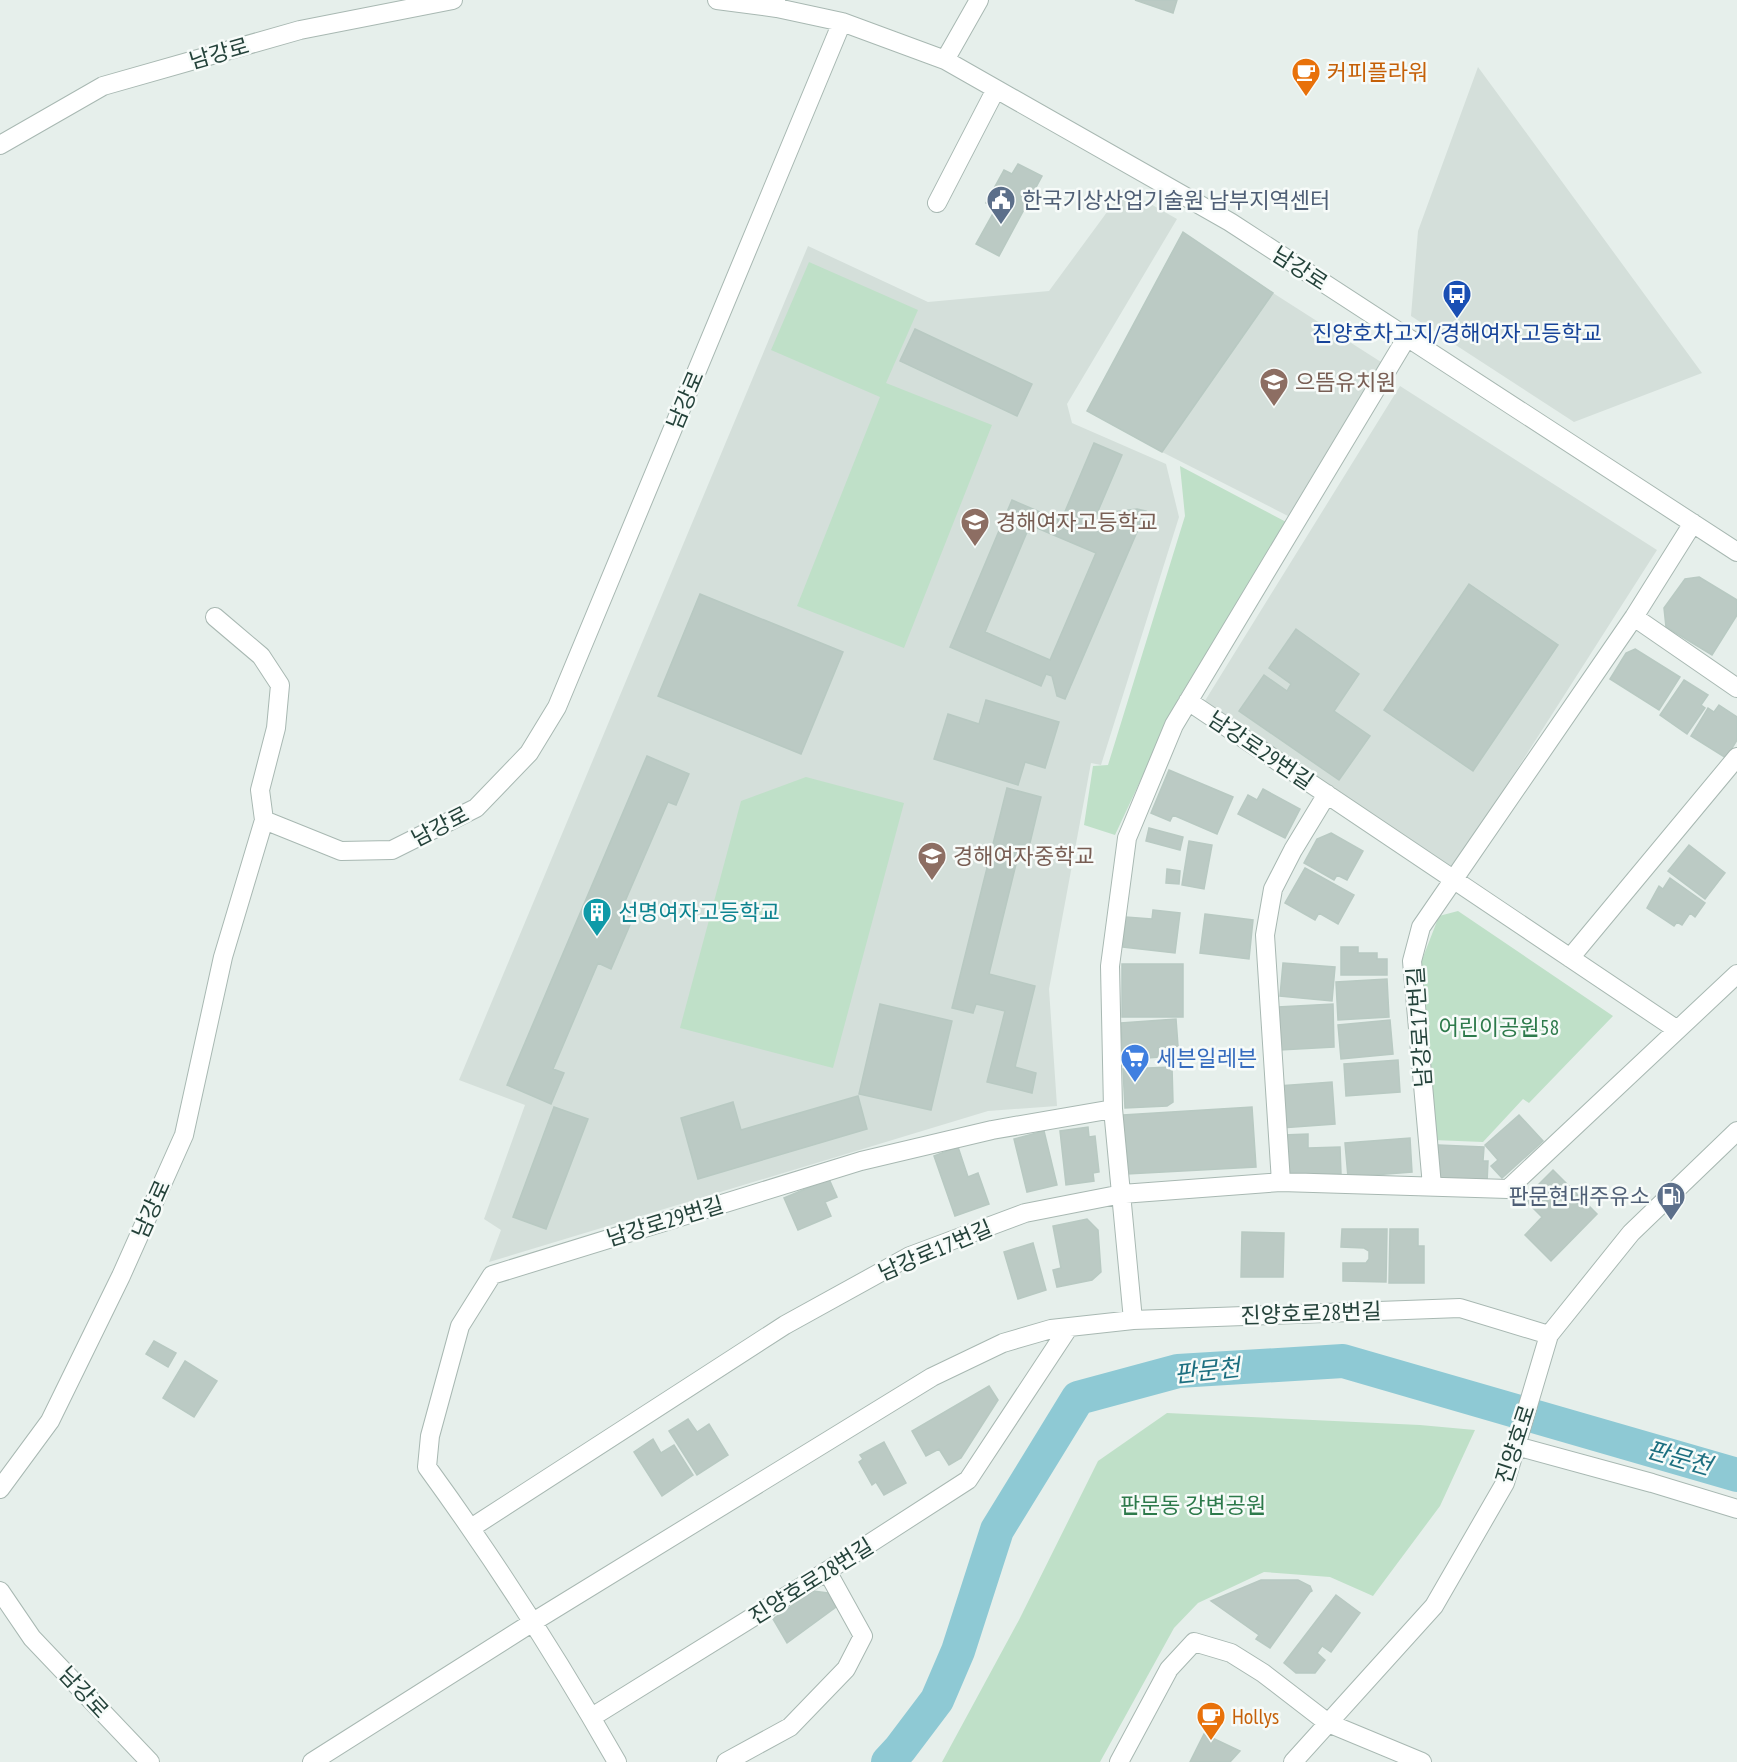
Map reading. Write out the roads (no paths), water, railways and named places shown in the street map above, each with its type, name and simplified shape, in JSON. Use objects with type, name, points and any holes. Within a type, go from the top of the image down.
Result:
[{"type":"street","name":"남강로","points":[[0,145],[103,86],[300,30],[453,0]]},
{"type":"street","points":[[717,0],[776,4]]},
{"type":"street","points":[[945,60],[979,0]]},
{"type":"street","name":"남강로","points":[[776,4],[797,12],[843,22],[945,60],[1230,222],[1737,552]]},
{"type":"street","name":"남강로","points":[[0,1489],[50,1421],[121,1276],[184,1135],[223,957],[264,820],[341,851],[392,850],[476,808],[529,753],[557,707],[843,22]]},
{"type":"street","points":[[937,203],[996,89]]},
{"type":"street","name":"남강로29번길","points":[[1133,1320],[1113,1109],[1110,966],[1127,838],[1174,725],[1407,337]]},
{"type":"street","name":"남강로17번길","points":[[1432,1186],[1412,961],[1421,927],[1634,617],[1693,523]]},
{"type":"street","points":[[215,617],[261,656],[280,686],[276,728],[260,790],[264,820]]},
{"type":"street","points":[[1634,617],[1737,688]]},
{"type":"street","name":"남강로29번길","points":[[1188,701],[1327,794],[1293,850],[1274,890],[1265,936],[1281,1182]]},
{"type":"street","points":[[1570,958],[1737,757]]},
{"type":"street","points":[[1327,794],[1676,1029]]},
{"type":"street","name":"남강로17번길","points":[[471,1528],[785,1325],[910,1256],[1025,1213],[1122,1194],[1281,1182],[1508,1189],[1737,974]]},
{"type":"street","name":"남강로29번길","points":[[533,1622],[471,1528],[427,1467],[430,1436],[460,1326],[492,1275],[861,1161],[992,1130],[1113,1109]]},
{"type":"street","name":"진양호로","points":[[1293,1762],[1434,1606],[1505,1483],[1549,1335],[1631,1233],[1734,1142]]},
{"type":"street","name":"진양호로28번길","points":[[312,1762],[533,1622],[932,1377],[1003,1343],[1051,1329],[1133,1320],[1460,1308],[1549,1335]]},
{"type":"street","name":"진양호로28번길","points":[[591,1718],[826,1572],[968,1480],[1069,1327]]},
{"type":"street","points":[[1516,1446],[1737,1509]]},
{"type":"street","points":[[726,1762],[790,1727],[846,1669],[862,1636],[826,1572]]},
{"type":"street","name":"남강로","points":[[0,1591],[32,1638],[150,1762]]},
{"type":"street","points":[[533,1622],[617,1762]]},
{"type":"street","points":[[1119,1762],[1169,1670],[1194,1642],[1231,1653],[1263,1673],[1328,1723],[1422,1762]]},
{"type":"waterway","name":"판문천","points":[[888,1762],[937,1700],[958,1651],[997,1530],[1078,1398],[1178,1371],[1343,1361],[1737,1475]]},
{"type":"place","name":"커피플라워","points":[[1306,98]]},
{"type":"place","name":"한국기상산업기술원 남부지역센터","points":[[1001,226]]},
{"type":"place","name":"진양호차고지/경해여자고등학교","points":[[1457,320]]},
{"type":"place","name":"으뜸유치원","points":[[1274,408]]},
{"type":"place","name":"경해여자고등학교","points":[[975,548]]},
{"type":"place","name":"경해여자중학교","points":[[932,882]]},
{"type":"place","name":"선명여자고등학교","points":[[597,938]]},
{"type":"place","name":"세븐일레븐","points":[[1135,1084]]},
{"type":"place","name":"판문현대주유소","points":[[1671,1222]]},
{"type":"place","name":"Hollys","points":[[1211,1742]]},
{"type":"park label","name":"어린이공원58","points":[[1499,1027]]},
{"type":"park label","name":"판문동 강변공원","points":[[1193,1505]]}]
